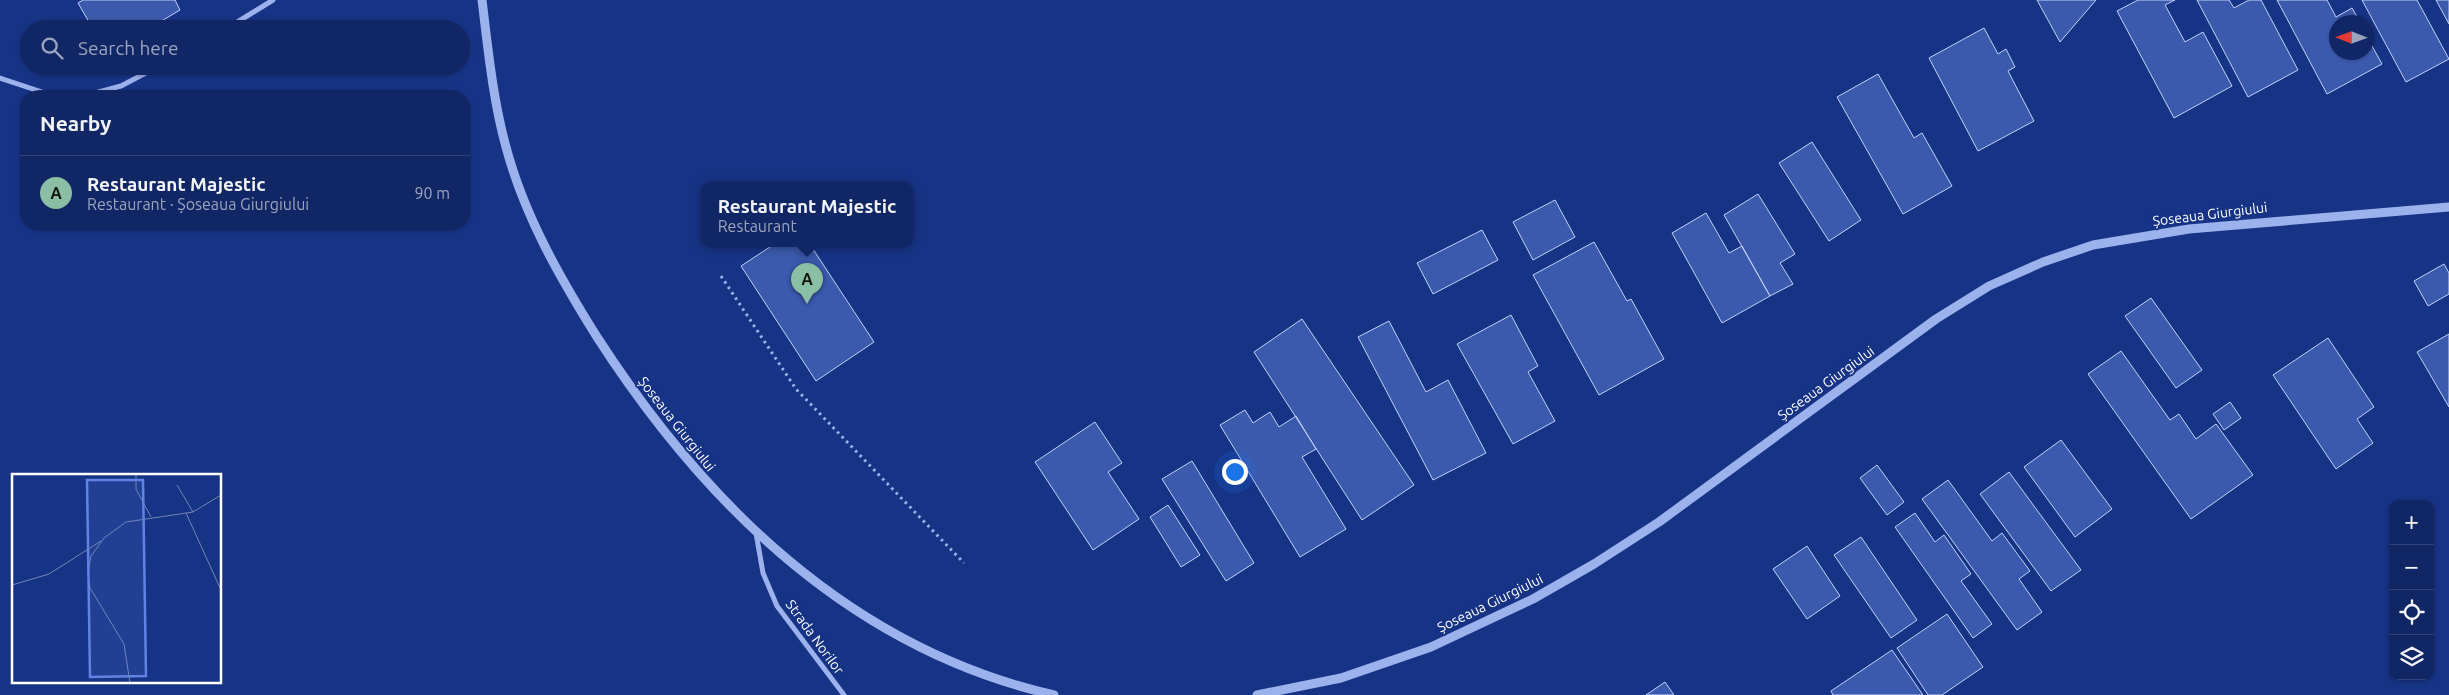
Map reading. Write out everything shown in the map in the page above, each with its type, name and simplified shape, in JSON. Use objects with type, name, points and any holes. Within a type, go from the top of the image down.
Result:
[{"type":"street","points":[[241,20],[273,0]]},
{"type":"street","name":"Șoseaua Giurgiului","points":[[482,0],[489,54],[506,148],[531,217],[562,282],[631,387],[698,473],[756,533],[827,589],[894,634],[941,658],[989,678],[1054,695]]},
{"type":"street","points":[[106,90],[121,86],[142,75]]},
{"type":"street","points":[[0,78],[36,90]]},
{"type":"street","name":"Șoseaua Giurgiului","points":[[1257,695],[1341,678],[1431,647],[1533,598],[1594,564],[1659,522],[1936,319],[1989,286],[2043,262],[2093,245],[2189,229],[2449,208]]},
{"type":"street","name":"Strada Norilor","points":[[756,533],[763,573],[777,606],[844,695]]},
{"type":"path","points":[[721,276],[796,389],[964,563]]},
{"type":"building","points":[[83,0],[175,0],[180,10],[163,20],[88,20],[78,3]]},
{"type":"building","points":[[2037,0],[2096,0],[2060,42]]},
{"type":"building","points":[[2138,0],[2175,0],[2165,5],[2185,42],[2203,32],[2232,86],[2174,118],[2117,11]]},
{"type":"building","points":[[2197,0],[2229,0],[2234,8],[2249,0],[2261,0],[2298,70],[2248,97]]},
{"type":"building","points":[[2277,0],[2327,0],[2335,15],[2329,15],[2329,60],[2374,60],[2374,50],[2382,64],[2327,94]]},
{"type":"building","points":[[2362,0],[2417,0],[2449,59],[2406,82],[2374,22],[2374,15],[2370,15]]},
{"type":"building","points":[[2436,0],[2449,0],[2449,24]]},
{"type":"building","points":[[2352,8],[2356,15],[2340,15]]},
{"type":"building","points":[[1984,28],[1998,54],[2006,49],[2015,67],[2008,71],[2034,121],[1978,151],[1929,58]]},
{"type":"building","points":[[1878,74],[1914,138],[1922,133],[1952,186],[1903,214],[1837,97]]},
{"type":"building","points":[[1812,142],[1861,220],[1829,241],[1779,163]]},
{"type":"building","points":[[1758,194],[1795,254],[1780,263],[1793,284],[1770,296],[1724,215]]},
{"type":"building","points":[[1555,200],[1575,237],[1533,260],[1513,222]]},
{"type":"building","points":[[1706,213],[1729,253],[1742,246],[1770,296],[1722,323],[1672,233]]},
{"type":"building","points":[[1482,230],[1498,260],[1433,294],[1417,263]]},
{"type":"building","points":[[1594,242],[1627,301],[1631,299],[1664,359],[1599,395],[1533,275]]},
{"type":"building","points":[[770,247],[812,247],[874,342],[816,381],[741,266]]},
{"type":"building","points":[[2444,264],[2449,273],[2449,294],[2428,306],[2414,281]]},
{"type":"building","points":[[2151,298],[2202,370],[2176,388],[2125,316]]},
{"type":"building","points":[[1511,315],[1538,366],[1528,372],[1555,421],[1513,444],[1457,344]]},
{"type":"building","points":[[1302,319],[1414,485],[1362,520],[1254,352]]},
{"type":"building","points":[[1389,321],[1426,392],[1448,380],[1486,453],[1433,480],[1358,337]]},
{"type":"building","points":[[2449,334],[2449,407],[2417,352]]},
{"type":"building","points":[[2328,338],[2374,407],[2357,419],[2373,443],[2336,469],[2273,375]]},
{"type":"building","points":[[2121,351],[2170,420],[2179,414],[2196,439],[2216,424],[2253,475],[2191,519],[2088,374]]},
{"type":"building","points":[[2230,402],[2241,418],[2224,430],[2213,414]]},
{"type":"building","points":[[1245,410],[1253,423],[1270,412],[1279,427],[1296,416],[1316,449],[1302,457],[1346,529],[1300,557],[1220,425]]},
{"type":"building","points":[[1095,422],[1122,463],[1108,472],[1139,519],[1093,550],[1035,462]]},
{"type":"building","points":[[2061,440],[2112,509],[2075,537],[2024,467]]},
{"type":"building","points":[[1192,461],[1254,563],[1226,581],[1162,479]]},
{"type":"building","points":[[1877,465],[1904,502],[1887,515],[1860,478]]},
{"type":"building","points":[[2009,472],[2081,570],[2051,591],[1980,494]]},
{"type":"building","points":[[1948,480],[1992,541],[2002,533],[2030,571],[2019,579],[2042,612],[2017,630],[1922,499]]},
{"type":"building","points":[[1168,505],[1200,555],[1181,567],[1150,517]]},
{"type":"building","points":[[1915,513],[1935,542],[1944,535],[1971,574],[1961,581],[1992,624],[1973,638],[1895,527]]},
{"type":"building","points":[[1861,537],[1917,620],[1891,638],[1834,555]]},
{"type":"building","points":[[1807,546],[1840,596],[1807,619],[1773,569]]},
{"type":"building","points":[[1947,614],[1983,667],[1942,695],[1928,695],[1897,648]]},
{"type":"building","points":[[1892,650],[1923,695],[1833,695],[1831,691]]},
{"type":"building","points":[[1665,682],[1674,695],[1646,695]]},
{"type":"place","name":"Restaurant Majestic","points":[[807,304]]}]
